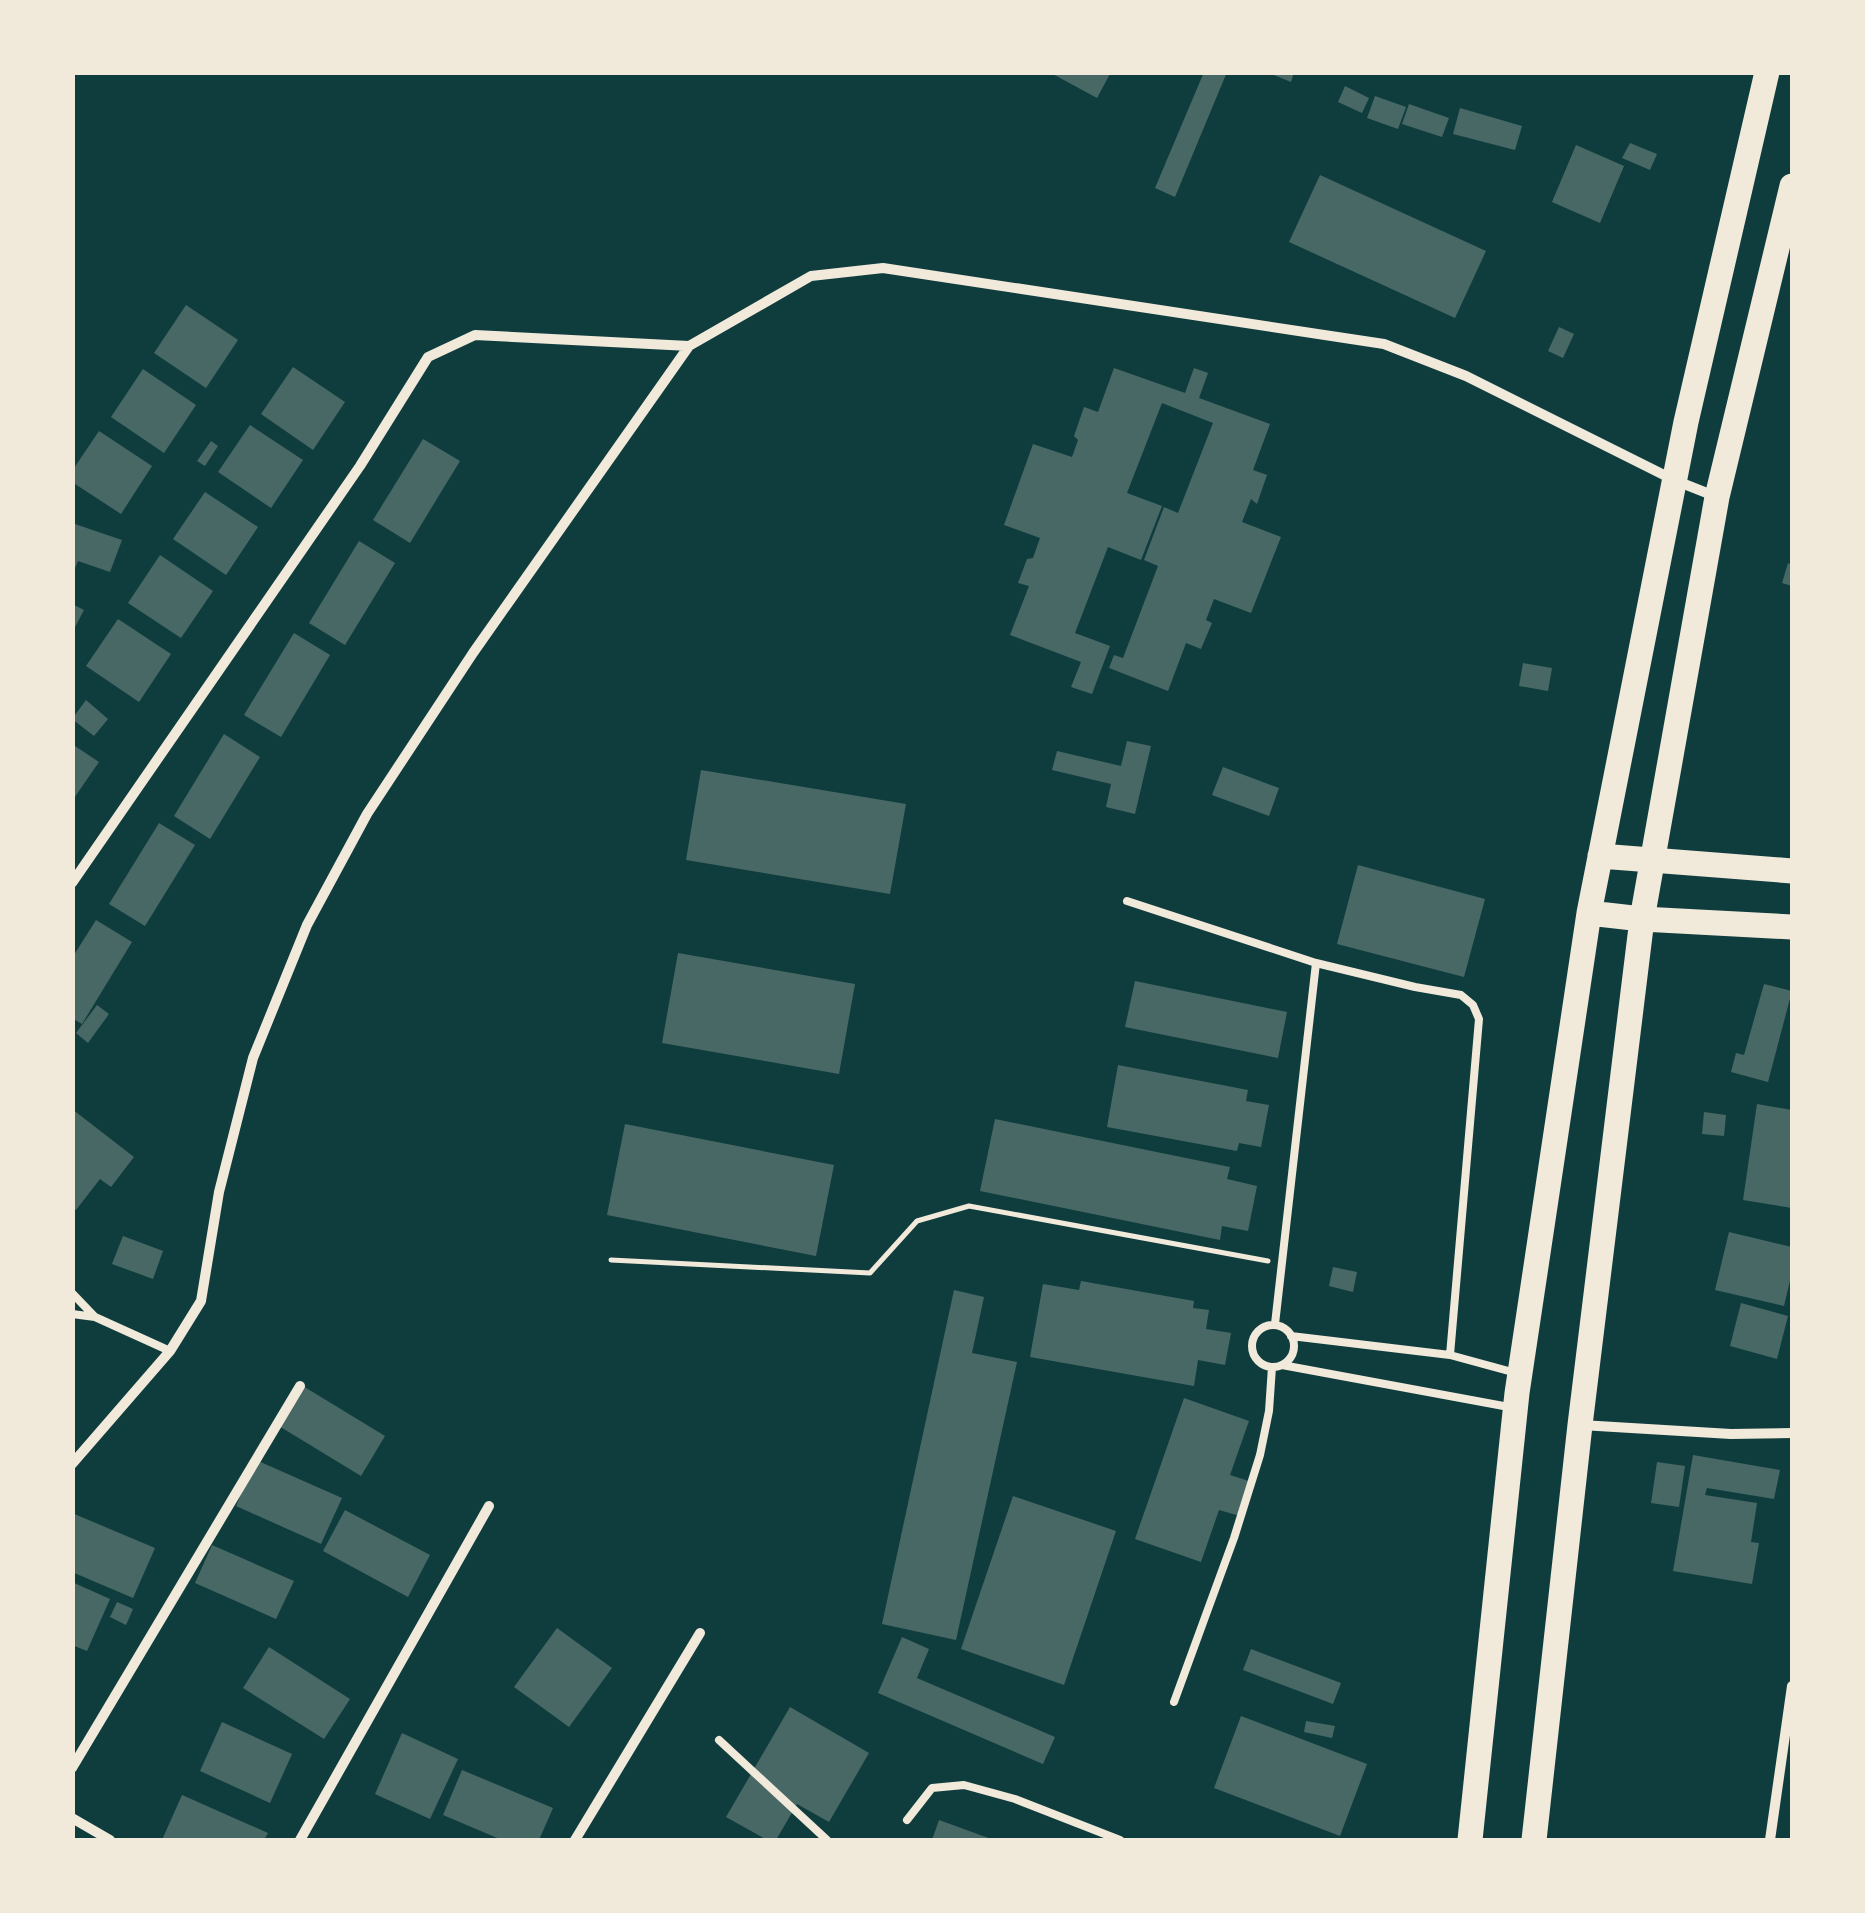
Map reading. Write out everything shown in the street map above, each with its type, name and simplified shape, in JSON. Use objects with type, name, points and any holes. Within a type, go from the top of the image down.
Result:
[{"type":"main road","points":[[1470,1840],[1520,1374],[1589,913],[1690,402],[1767,72]]},
{"type":"main road","points":[[1534,1840],[1642,919],[1718,497],[1792,186]]},
{"type":"main road","points":[[1600,856],[1792,871]]},
{"type":"main road","points":[[1589,913],[1792,927]]},
{"type":"street","points":[[72,1464],[170,1351],[201,1301],[219,1192],[253,1058],[307,925],[367,814],[473,653],[690,346],[811,276],[883,268],[1384,344],[1466,376],[1674,480],[1718,497]]},
{"type":"street","points":[[72,883],[360,466],[428,357],[474,334],[690,346]]},
{"type":"street","points":[[72,1768],[300,1386]]},
{"type":"street","points":[[1580,1424],[1731,1434],[1792,1433]]},
{"type":"street","points":[[300,1840],[490,1506]]},
{"type":"street","points":[[575,1840],[700,1633]]},
{"type":"street","points":[[1770,1840],[1792,1686]]},
{"type":"street","points":[[72,1818],[110,1840]]},
{"type":"lane","points":[[1127,901],[1316,962],[1415,987],[1461,994],[1473,1005],[1479,1019],[1450,1355]]},
{"type":"lane","points":[[1276,1324],[1316,962]]},
{"type":"lane","points":[[72,1293],[95,1317]]},
{"type":"lane","points":[[72,1314],[95,1317],[170,1351]]},
{"type":"lane","points":[[1282,1365],[1294,1347],[1291,1336],[1276,1324],[1263,1328],[1252,1345],[1261,1364],[1516,1408]]},
{"type":"lane","points":[[1291,1336],[1450,1355],[1520,1374]]},
{"type":"lane","points":[[1174,1702],[1260,1455],[1272,1367]]},
{"type":"lane","points":[[719,1740],[827,1840]]},
{"type":"lane","points":[[907,1820],[932,1788],[964,1785],[1015,1799],[1120,1840]]},
{"type":"path","points":[[611,1260],[870,1273],[917,1221],[969,1206],[1281,1264]]},
{"type":"building","points":[[1049,72],[1111,72],[1097,98]]},
{"type":"building","points":[[1204,72],[1227,72],[1175,197],[1155,188]]},
{"type":"building","points":[[1266,72],[1294,72],[1291,82]]},
{"type":"building","points":[[1345,86],[1369,98],[1362,113],[1338,102]]},
{"type":"building","points":[[1375,96],[1406,107],[1398,129],[1367,118]]},
{"type":"building","points":[[1409,104],[1449,118],[1442,137],[1402,124]]},
{"type":"building","points":[[1460,108],[1522,126],[1515,150],[1453,134]]},
{"type":"building","points":[[1630,143],[1657,154],[1650,170],[1622,158]]},
{"type":"building","points":[[1576,145],[1624,166],[1600,223],[1552,202]]},
{"type":"building","points":[[1320,175],[1486,251],[1455,318],[1289,242]]},
{"type":"building","points":[[186,305],[238,340],[206,388],[154,353]]},
{"type":"building","points":[[1559,327],[1574,334],[1563,358],[1548,351]]},
{"type":"building","points":[[293,367],[345,402],[313,450],[261,414]]},
{"type":"building","points":[[1114,368],[1185,393],[1194,368],[1208,373],[1199,398],[1270,424],[1253,470],[1267,475],[1257,504],[1251,499],[1242,522],[1281,537],[1251,613],[1214,599],[1206,620],[1212,623],[1201,649],[1186,643],[1168,691],[1109,668],[1114,655],[1123,658],[1158,566],[1144,560],[1164,507],[1178,513],[1213,423],[1162,403],[1127,493],[1162,506],[1141,560],[1108,547],[1075,633],[1110,646],[1092,694],[1071,687],[1081,662],[1010,635],[1029,586],[1018,583],[1040,538],[1004,525],[1033,444],[1072,457],[1084,407],[1098,412]]},
{"type":"building","points":[[143,369],[196,405],[164,453],[111,417]]},
{"type":"building","points":[[250,425],[303,460],[271,508],[218,472]]},
{"type":"building","points":[[99,431],[152,466],[121,514],[72,482],[72,471]]},
{"type":"building","points":[[423,439],[460,461],[410,543],[373,520]]},
{"type":"building","points":[[211,441],[218,446],[205,466],[197,461]]},
{"type":"building","points":[[205,492],[258,527],[226,575],[173,539]]},
{"type":"building","points":[[72,523],[122,540],[110,572],[78,561],[72,575]]},
{"type":"building","points":[[359,541],[395,563],[345,645],[309,623]]},
{"type":"building","points":[[160,555],[213,591],[181,638],[128,603]]},
{"type":"building","points":[[1788,563],[1792,565],[1792,586],[1782,583]]},
{"type":"building","points":[[72,604],[84,610],[72,633]]},
{"type":"building","points":[[118,619],[171,654],[139,702],[86,666]]},
{"type":"building","points":[[294,633],[330,655],[281,737],[244,715]]},
{"type":"building","points":[[1523,663],[1552,668],[1548,691],[1519,686]]},
{"type":"building","points":[[86,700],[108,719],[94,736],[72,719]]},
{"type":"building","points":[[224,734],[260,757],[210,839],[174,816]]},
{"type":"building","points":[[1127,741],[1151,746],[1135,814],[1106,807],[1111,784],[1052,770],[1057,751],[1121,766]]},
{"type":"building","points":[[72,744],[99,762],[72,801]]},
{"type":"building","points":[[1223,767],[1279,788],[1269,816],[1212,795]]},
{"type":"building","points":[[701,770],[906,804],[890,894],[686,860]]},
{"type":"building","points":[[159,823],[195,845],[145,926],[109,904]]},
{"type":"building","points":[[1358,865],[1485,899],[1464,977],[1337,944]]},
{"type":"building","points":[[96,920],[132,942],[82,1024],[72,1018],[72,958]]},
{"type":"building","points":[[678,953],[855,984],[839,1074],[662,1043]]},
{"type":"building","points":[[1135,981],[1287,1012],[1278,1058],[1125,1027]]},
{"type":"building","points":[[1764,984],[1792,991],[1768,1082],[1731,1072],[1736,1053],[1744,1055]]},
{"type":"building","points":[[97,1005],[109,1014],[88,1043],[76,1033]]},
{"type":"building","points":[[1118,1065],[1248,1090],[1246,1101],[1269,1105],[1261,1147],[1239,1143],[1237,1151],[1107,1127]]},
{"type":"building","points":[[1757,1104],[1792,1110],[1792,1208],[1743,1200]]},
{"type":"building","points":[[72,1109],[134,1157],[111,1187],[100,1179],[76,1210],[72,1208]]},
{"type":"building","points":[[1704,1112],[1726,1115],[1724,1136],[1702,1134]]},
{"type":"building","points":[[995,1119],[1230,1167],[1227,1179],[1257,1186],[1248,1231],[1222,1226],[1220,1240],[980,1191]]},
{"type":"building","points":[[625,1124],[834,1165],[816,1256],[607,1215]]},
{"type":"building","points":[[1729,1232],[1792,1247],[1792,1272],[1784,1306],[1715,1290]]},
{"type":"building","points":[[123,1236],[163,1251],[153,1279],[112,1264]]},
{"type":"building","points":[[1333,1267],[1357,1272],[1353,1292],[1329,1286]]},
{"type":"building","points":[[1081,1281],[1194,1301],[1193,1308],[1209,1310],[1206,1329],[1231,1333],[1225,1365],[1198,1360],[1194,1386],[1030,1357],[1043,1284],[1079,1290]]},
{"type":"building","points":[[954,1290],[984,1297],[972,1353],[1017,1362],[956,1640],[882,1624]]},
{"type":"building","points":[[1741,1303],[1788,1316],[1777,1359],[1730,1346]]},
{"type":"building","points":[[298,1383],[385,1436],[361,1476],[274,1423]]},
{"type":"building","points":[[1184,1398],[1249,1421],[1230,1475],[1252,1482],[1240,1516],[1219,1510],[1201,1562],[1135,1539]]},
{"type":"building","points":[[1693,1455],[1780,1470],[1774,1499],[1707,1488],[1705,1495],[1757,1503],[1751,1542],[1759,1543],[1752,1584],[1673,1571]]},
{"type":"building","points":[[256,1460],[342,1498],[321,1544],[236,1506]]},
{"type":"building","points":[[1657,1462],[1685,1466],[1679,1507],[1651,1503]]},
{"type":"building","points":[[1013,1496],[1116,1531],[1064,1685],[961,1649]]},
{"type":"building","points":[[345,1510],[430,1555],[408,1597],[323,1551]]},
{"type":"building","points":[[72,1513],[155,1548],[133,1598],[72,1572]]},
{"type":"building","points":[[212,1545],[294,1581],[276,1619],[195,1583]]},
{"type":"building","points":[[72,1582],[110,1599],[87,1651],[72,1645]]},
{"type":"building","points":[[117,1602],[133,1609],[126,1625],[110,1617]]},
{"type":"building","points":[[557,1628],[612,1668],[569,1727],[514,1687]]},
{"type":"building","points":[[902,1637],[929,1649],[917,1678],[1055,1737],[1043,1764],[878,1693]]},
{"type":"building","points":[[269,1647],[350,1699],[324,1739],[243,1688]]},
{"type":"building","points":[[1251,1649],[1341,1683],[1333,1704],[1243,1670]]},
{"type":"building","points":[[790,1707],[869,1753],[829,1822],[797,1804],[776,1840],[767,1840],[726,1817]]},
{"type":"building","points":[[1241,1716],[1367,1764],[1340,1836],[1214,1788]]},
{"type":"building","points":[[1306,1721],[1335,1726],[1332,1738],[1304,1732]]},
{"type":"building","points":[[222,1722],[292,1754],[270,1803],[200,1771]]},
{"type":"building","points":[[402,1733],[458,1759],[430,1819],[375,1794]]},
{"type":"building","points":[[462,1770],[553,1808],[539,1840],[502,1840],[443,1815]]},
{"type":"building","points":[[182,1795],[268,1833],[264,1840],[162,1840]]},
{"type":"building","points":[[939,1820],[994,1840],[932,1840]]}]
